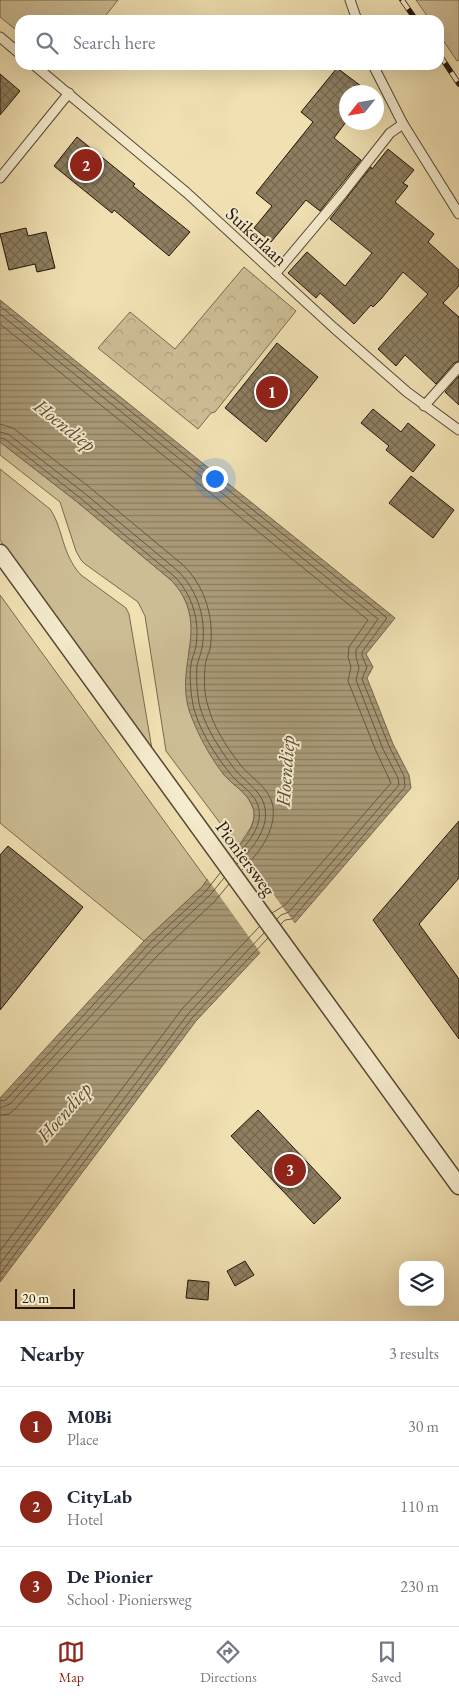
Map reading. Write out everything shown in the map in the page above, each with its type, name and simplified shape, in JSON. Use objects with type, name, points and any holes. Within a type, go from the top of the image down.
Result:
[{"type":"street","name":"Pioniersweg","points":[[0,553],[459,1186]]},
{"type":"lane","points":[[350,0],[355,15]]},
{"type":"lane","points":[[0,37],[15,50]]},
{"type":"lane","name":"Suikerlaan","points":[[40,70],[187,193],[348,341],[424,406],[459,430]]},
{"type":"lane","points":[[375,70],[402,124],[459,214]]},
{"type":"lane","points":[[0,178],[69,93]]},
{"type":"lane","points":[[275,274],[355,179],[390,133],[402,124]]},
{"type":"lane","points":[[424,406],[459,367]]},
{"type":"green space","points":[[0,0],[118,0],[106,15],[15,15],[15,29],[0,17]]},
{"type":"green space","points":[[416,0],[459,0],[459,60],[457,61],[444,42],[444,15],[426,15]]},
{"type":"green space","points":[[244,267],[296,311],[215,412],[211,413],[198,429],[98,348],[130,312],[175,349]]},
{"type":"green space","points":[[0,442],[76,501],[180,589],[191,619],[192,638],[189,651],[198,731],[224,775],[247,796],[254,810],[251,827],[238,847],[166,751],[145,616],[138,602],[81,560],[76,551],[60,502],[0,455]]},
{"type":"green space","points":[[0,469],[50,509],[55,517],[66,550],[74,567],[81,575],[126,608],[129,614],[152,749],[0,540]]},
{"type":"green space","points":[[0,595],[207,880],[202,887],[144,941],[0,823]]},
{"type":"water","name":"Hoendiep","points":[[0,300],[395,618],[366,654],[373,667],[367,678],[393,744],[409,775],[411,788],[293,925],[287,924],[196,1021],[0,1282],[0,1098],[144,941],[202,887],[246,837],[251,828],[254,815],[249,799],[225,776],[210,754],[190,713],[186,695],[186,678],[191,629],[189,613],[183,597],[171,580],[76,501],[0,442]]},
{"type":"pier","points":[[237,845],[296,925],[288,927],[262,955],[206,877]]},
{"type":"building","points":[[335,70],[340,70],[360,85],[339,85],[340,130],[334,138],[361,160],[320,211],[306,200],[271,242],[254,228],[272,206],[256,193],[313,122],[301,112]]},
{"type":"building","points":[[0,74],[20,91],[0,115]]},
{"type":"building","points":[[77,137],[190,232],[169,256],[114,210],[112,213],[54,166]]},
{"type":"building","points":[[388,149],[414,170],[403,183],[408,186],[395,202],[434,234],[428,242],[459,270],[459,286],[443,303],[459,317],[459,361],[454,363],[436,384],[405,355],[396,366],[378,349],[428,294],[403,272],[381,299],[373,307],[371,305],[354,324],[320,293],[316,298],[288,273],[307,252],[345,286],[372,253],[330,219],[371,167],[372,169]]},
{"type":"building","points":[[26,228],[28,236],[46,232],[55,268],[37,272],[35,264],[9,270],[0,234]]},
{"type":"building","points":[[277,343],[318,377],[266,442],[225,408]]},
{"type":"building","points":[[459,376],[459,405],[445,392]]},
{"type":"building","points":[[373,409],[401,432],[408,423],[435,445],[413,472],[386,450],[389,446],[361,423]]},
{"type":"building","points":[[411,476],[454,510],[433,538],[389,503]]},
{"type":"building","points":[[459,821],[459,878],[419,924],[459,979],[459,1039],[373,920]]},
{"type":"building","points":[[8,846],[83,907],[0,1010],[0,855]]},
{"type":"building","points":[[258,1110],[341,1198],[314,1224],[231,1136]]},
{"type":"building","points":[[245,1261],[254,1275],[235,1286],[227,1271]]},
{"type":"building","points":[[188,1280],[209,1282],[208,1300],[186,1298]]},
{"type":"railway","points":[[402,0],[412,15]]},
{"type":"railway","points":[[444,62],[459,84]]},
{"type":"place","name":"CityLab","points":[[86,165]]},
{"type":"place","name":"M0Bi","points":[[272,392]]},
{"type":"place","name":"De Pionier","points":[[290,1170]]}]
